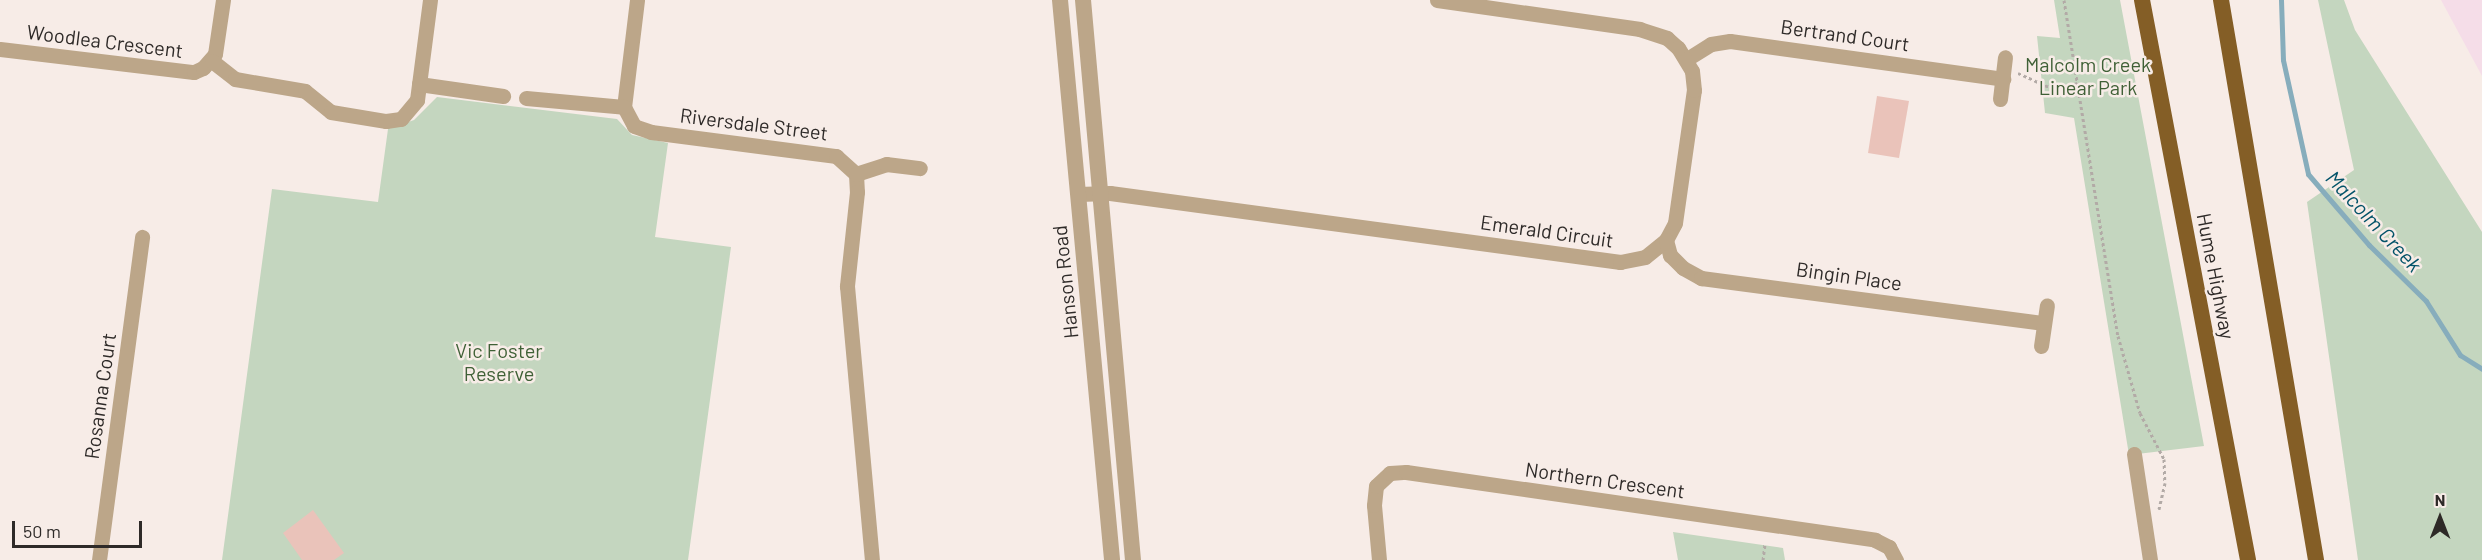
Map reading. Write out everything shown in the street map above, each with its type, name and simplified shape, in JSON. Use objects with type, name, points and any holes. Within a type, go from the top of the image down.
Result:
[{"type":"highway","name":"Hume Highway","points":[[2142,0],[2248,560]]},
{"type":"highway","points":[[2222,0],[2316,560]]},
{"type":"street","points":[[223,0],[212,61],[235,79],[305,91],[331,112],[386,121],[400,119],[413,109],[419,84],[430,0]]},
{"type":"street","points":[[526,98],[624,107],[637,0]]},
{"type":"street","name":"Hanson Road","points":[[1060,0],[1112,560]]},
{"type":"street","points":[[1083,0],[1133,560]]},
{"type":"street","points":[[1437,0],[1640,29],[1667,38],[1687,59],[1694,90],[1675,223],[1666,240]]},
{"type":"street","name":"Bertrand Court","points":[[1687,59],[1711,44],[1730,40],[2006,69]]},
{"type":"street","name":"Woodlea Crescent","points":[[0,49],[179,72],[194,72],[212,61]]},
{"type":"street","points":[[2000,99],[2006,69]]},
{"type":"street","points":[[419,84],[503,96]]},
{"type":"street","name":"Riversdale Street","points":[[624,107],[634,126],[651,132],[836,156],[855,174]]},
{"type":"street","points":[[872,560],[848,286],[857,192],[855,174],[886,164],[920,168]]},
{"type":"street","name":"Emerald Circuit","points":[[1078,194],[1100,193],[1620,262],[1645,257],[1666,240]]},
{"type":"street","name":"Rosanna Court","points":[[99,560],[142,237]]},
{"type":"street","name":"Bingin Place","points":[[1666,240],[1670,255],[1683,268],[1701,278],[2044,323]]},
{"type":"street","points":[[2041,346],[2047,305]]},
{"type":"street","points":[[2134,454],[2150,560]]},
{"type":"street","name":"Northern Crescent","points":[[1379,560],[1374,505],[1377,486],[1390,473],[1406,472],[1875,540],[1888,546],[1896,560]]},
{"type":"path","points":[[2064,0],[2118,336],[2140,412],[2164,459],[2165,483],[2159,510]]},
{"type":"path","points":[[2006,69],[2058,91],[2077,83]]},
{"type":"path","points":[[1764,560],[1765,544]]},
{"type":"shaded area","points":[[2441,0],[2482,0],[2482,76]]},
{"type":"green space","name":"Malcolm Creek Linear Park","points":[[2054,0],[2120,0],[2204,446],[2129,455],[2074,118],[2045,113],[2037,36],[2060,38]]},
{"type":"green space","points":[[2318,0],[2344,0],[2355,30],[2482,232],[2482,560],[2358,560],[2307,202],[2354,170]]},
{"type":"green space","name":"Vic Foster Reserve","points":[[437,97],[617,119],[632,135],[668,143],[655,237],[731,247],[688,560],[222,560],[272,189],[378,202],[388,129],[414,120]]},
{"type":"green space","points":[[1673,532],[1783,548],[1785,560],[1678,560]]},
{"type":"building","points":[[1877,96],[1909,101],[1899,158],[1868,153]]},
{"type":"building","points":[[313,510],[344,553],[334,560],[302,560],[283,533]]},
{"type":"waterway","name":"Malcolm Creek","points":[[2281,0],[2283,60],[2308,174],[2369,245],[2426,301],[2460,355],[2482,369]]}]
